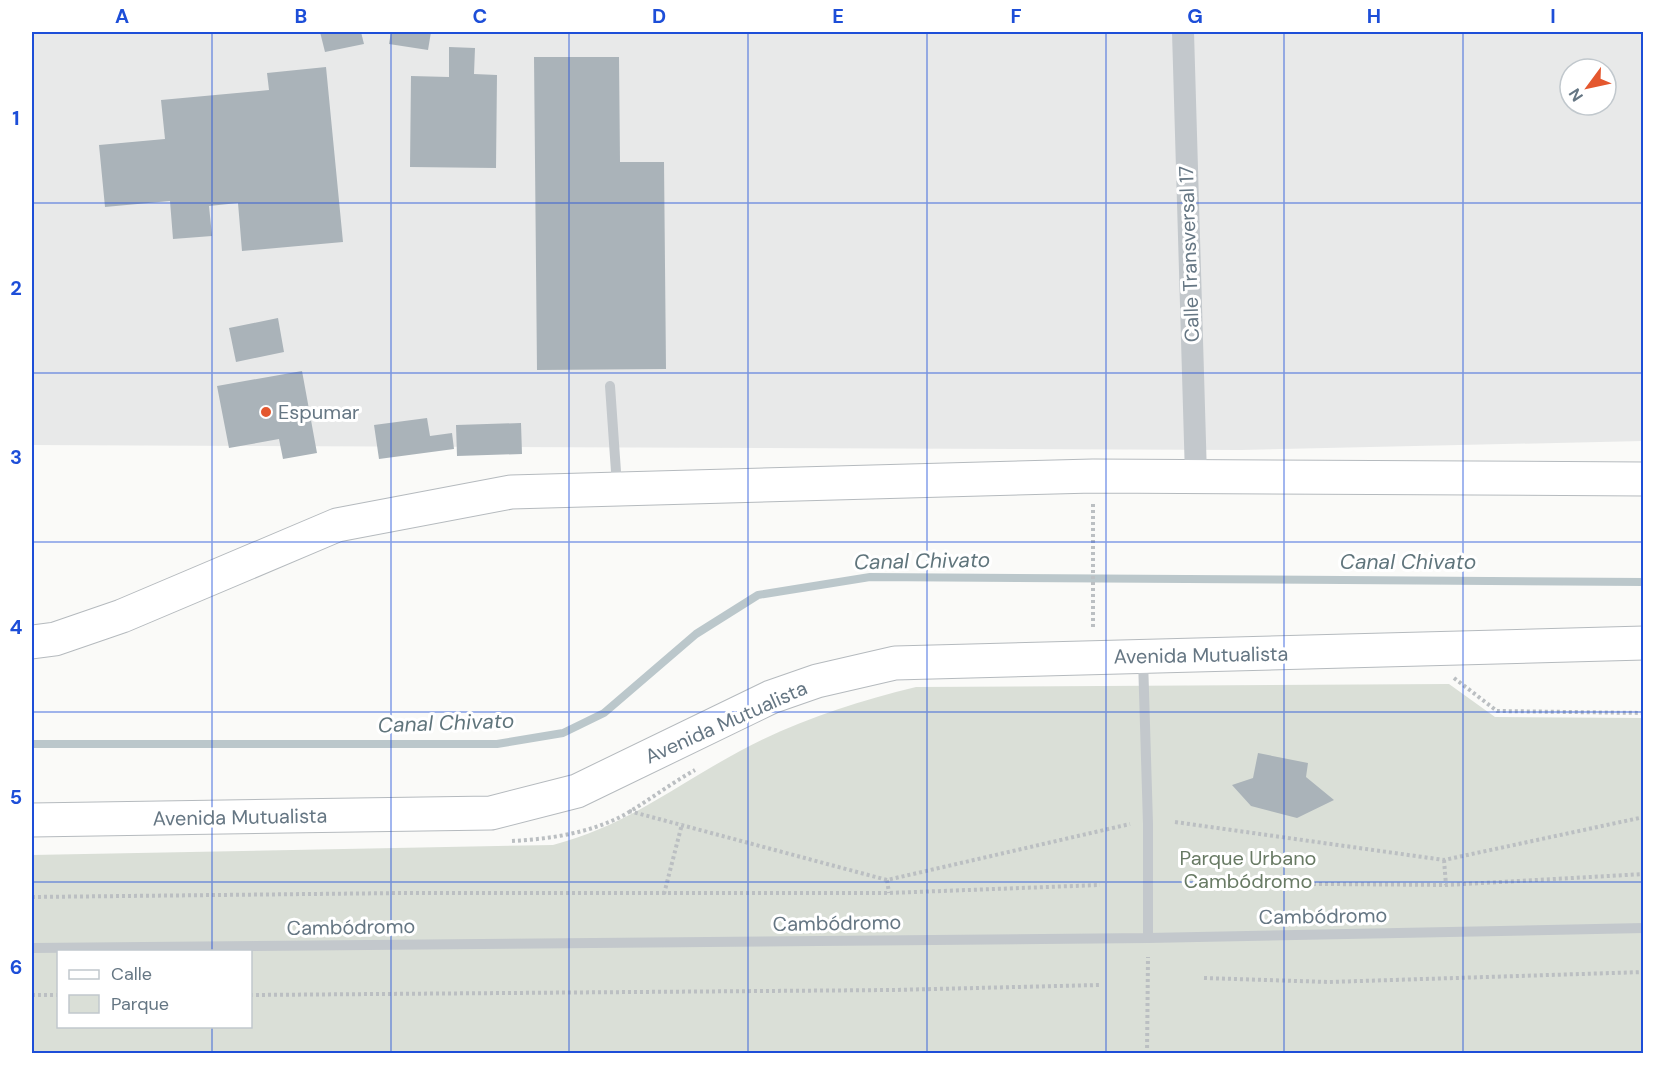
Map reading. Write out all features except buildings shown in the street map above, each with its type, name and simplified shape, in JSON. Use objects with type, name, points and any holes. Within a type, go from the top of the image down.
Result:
[{"type":"main road","points":[[32,642],[55,639],[122,616],[337,525],[512,492],[1093,476],[1644,479]]},
{"type":"main road","name":"Avenida Mutualista","points":[[32,820],[491,813],[578,791],[771,697],[817,681],[895,663],[1644,643]]},
{"type":"street","name":"Calle Transversal 17","points":[[1183,32],[1196,476]]},
{"type":"lane","points":[[610,386],[617,490]]},
{"type":"lane","points":[[1143,656],[1148,824],[1148,938]]},
{"type":"lane","name":"Cambódromo","points":[[32,948],[1148,938],[1644,928]]},
{"type":"path","points":[[1093,476],[1094,615]]},
{"type":"path","points":[[1452,677],[1497,711],[1644,713]]},
{"type":"path","points":[[629,811],[887,880],[1131,824]]},
{"type":"path","points":[[1175,822],[1444,860],[1644,817]]},
{"type":"path","points":[[664,894],[682,824]]},
{"type":"path","points":[[1444,860],[1446,885]]},
{"type":"path","points":[[1205,883],[1446,885],[1644,874]]},
{"type":"path","points":[[887,880],[889,893]]},
{"type":"path","points":[[32,897],[889,893],[1100,885]]},
{"type":"path","points":[[1147,1053],[1148,938]]},
{"type":"path","points":[[1204,978],[1329,982],[1644,972]]},
{"type":"path","points":[[252,995],[893,990],[1099,985]]},
{"type":"path","points":[[32,995],[57,995]]},
{"type":"shaded area","points":[[32,32],[1643,32],[1643,441],[1241,450],[32,445]]},
{"type":"green space","name":"Parque Urbano Cambódromo","points":[[1449,684],[1495,717],[1643,718],[1643,1053],[32,1053],[32,855],[553,845],[579,837],[627,816],[716,764],[782,730],[870,699],[916,687]]},
{"type":"waterway","name":"Canal Chivato","points":[[32,744],[497,744],[563,733],[604,713],[696,634],[758,595],[870,577],[1644,582]]},
{"type":"place","name":"Espumar","points":[[266,412]]}]
